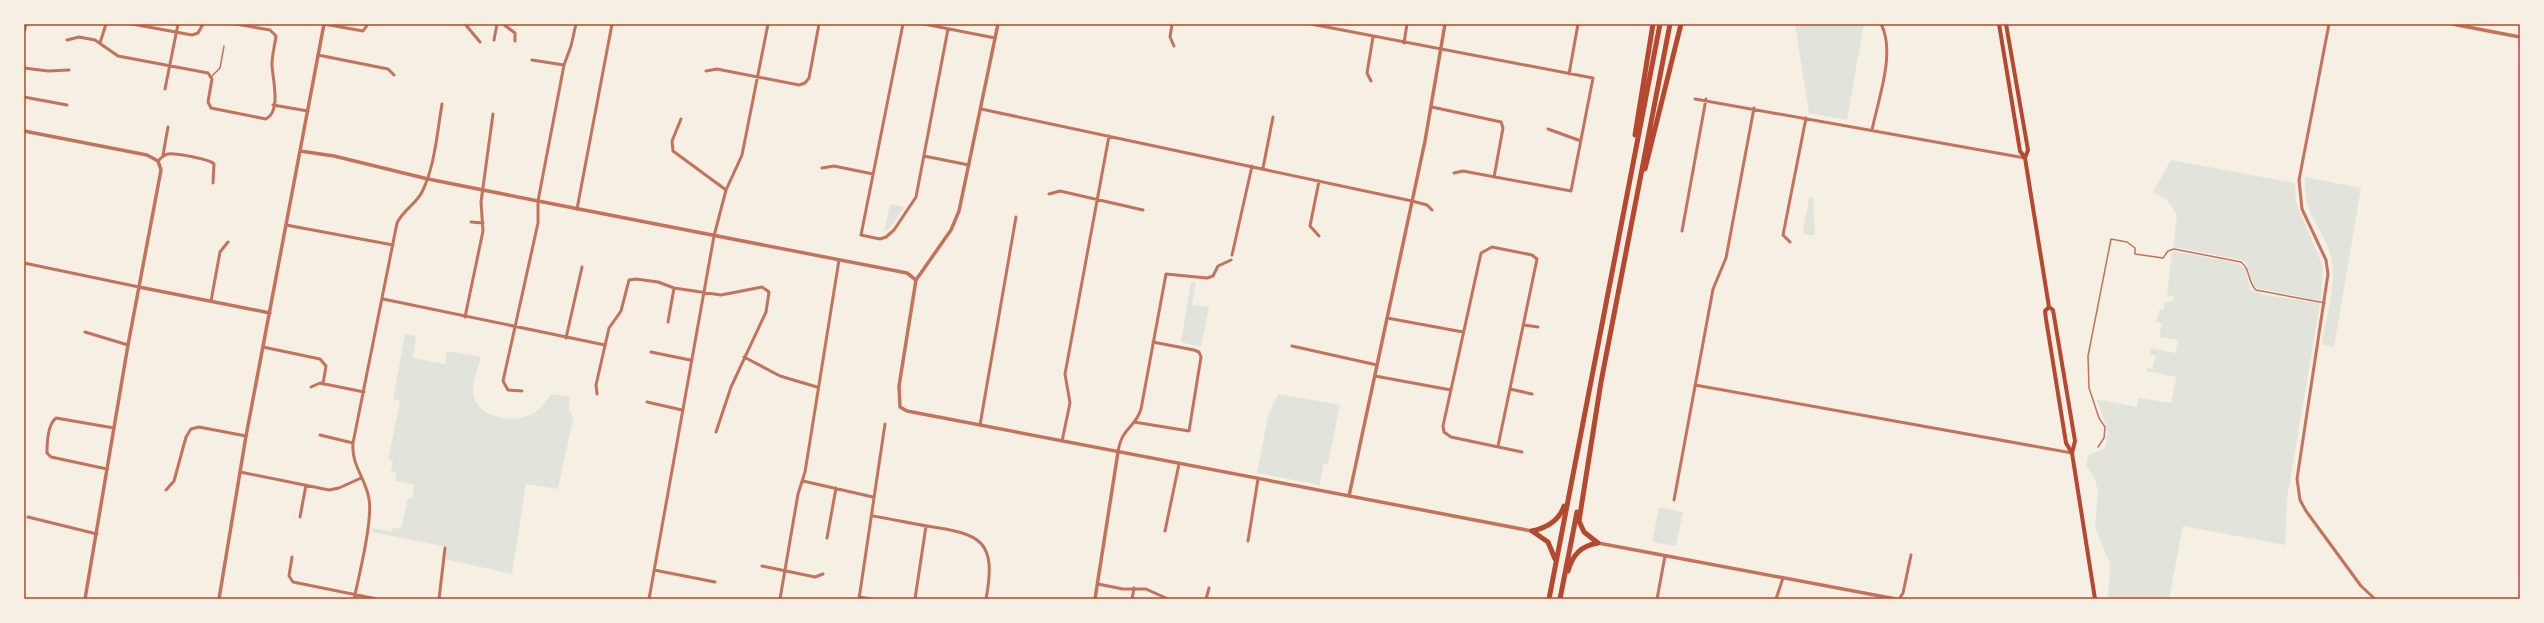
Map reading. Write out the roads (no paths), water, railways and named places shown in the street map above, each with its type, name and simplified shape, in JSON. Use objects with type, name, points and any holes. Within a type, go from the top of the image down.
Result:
[{"type":"highway","points":[[1622,221],[1653,24]]},
{"type":"highway","points":[[1549,599],[1660,24]]},
{"type":"highway","points":[[1561,599],[1670,24]]},
{"type":"highway","points":[[1636,200],[1681,24]]},
{"type":"highway","points":[[1532,531],[1548,526],[1559,516],[1574,466]]},
{"type":"highway","points":[[1586,466],[1579,521],[1584,532],[1598,543]]},
{"type":"highway","points":[[1532,531],[1548,542],[1556,562]]},
{"type":"highway","points":[[1561,599],[1573,558],[1582,547],[1598,543]]},
{"type":"main road","points":[[24,30],[25,24]]},
{"type":"main road","points":[[2000,24],[2020,151],[2025,158],[2049,307],[2053,310],[2074,433],[2072,453],[2095,599]]},
{"type":"main road","points":[[2006,24],[2028,150],[2025,158]]},
{"type":"main road","points":[[2049,307],[2045,311],[2047,325],[2066,443],[2072,453]]},
{"type":"street","points":[[100,43],[106,24]]},
{"type":"street","points":[[132,24],[195,35],[203,24]]},
{"type":"street","points":[[165,89],[178,24]]},
{"type":"street","points":[[67,40],[79,37],[100,43],[118,56],[208,73],[211,76],[209,106],[215,110],[268,118],[273,105],[276,88],[272,64],[275,34],[270,30],[236,24]]},
{"type":"street","points":[[219,599],[246,436],[324,24],[363,31],[368,24]]},
{"type":"street","points":[[465,24],[480,42]]},
{"type":"street","points":[[494,40],[497,24]]},
{"type":"street","points":[[503,24],[515,33],[515,41]]},
{"type":"street","points":[[522,391],[514,392],[505,388],[503,381],[538,223],[538,202],[564,65],[571,46],[576,24]]},
{"type":"street","points":[[577,209],[612,24]]},
{"type":"street","points":[[649,599],[690,360],[714,236],[726,190],[741,160],[768,24]]},
{"type":"street","points":[[706,71],[716,69],[799,85],[805,83],[809,78],[819,24]]},
{"type":"street","points":[[903,24],[861,234],[880,239],[886,237],[894,230],[916,197],[948,29]]},
{"type":"street","points":[[924,24],[995,38]]},
{"type":"street","points":[[998,24],[969,165],[955,222],[916,280],[900,386],[900,407],[907,411],[1532,531]]},
{"type":"street","points":[[1172,24],[1170,36],[1174,46]]},
{"type":"street","points":[[1311,24],[1593,78],[1571,191],[1463,172],[1454,173]]},
{"type":"street","points":[[1404,43],[1407,24]]},
{"type":"street","points":[[1350,496],[1432,107],[1445,24]]},
{"type":"street","points":[[1569,74],[1578,24]]},
{"type":"street","points":[[1872,130],[1888,54],[1886,33],[1881,24]]},
{"type":"street","points":[[2329,24],[2299,180],[2302,208],[2326,260],[2328,274],[2325,303],[2298,463],[2298,486],[2300,500],[2306,511],[2361,586],[2375,599]]},
{"type":"street","points":[[2452,24],[2520,37]]},
{"type":"street","points":[[1371,81],[1367,73],[1373,37]]},
{"type":"street","points":[[318,55],[388,69],[394,75]]},
{"type":"street","points":[[532,60],[564,65]]},
{"type":"street","points":[[24,68],[48,71],[69,70]]},
{"type":"street","points":[[24,97],[67,105]]},
{"type":"street","points":[[1695,99],[1706,99],[2025,158]]},
{"type":"street","points":[[1682,231],[1706,99]]},
{"type":"street","points":[[354,599],[370,507],[367,491],[353,457],[353,443],[400,217],[419,198],[428,179],[442,104]]},
{"type":"street","points":[[273,105],[308,111]]},
{"type":"street","points":[[1432,107],[1501,122],[1503,128],[1494,177]]},
{"type":"street","points":[[1674,500],[1715,281],[1726,258],[1754,108]]},
{"type":"street","points":[[981,109],[1412,201],[1426,205],[1432,210]]},
{"type":"street","points":[[464,317],[483,223],[483,190],[493,114]]},
{"type":"street","points":[[1263,168],[1273,118]]},
{"type":"street","points":[[1790,242],[1783,235],[1806,118]]},
{"type":"street","points":[[681,119],[672,141],[673,151],[726,190]]},
{"type":"street","points":[[85,599],[128,345],[160,174],[158,161],[163,155],[168,127]]},
{"type":"street","points":[[1548,129],[1581,141]]},
{"type":"street","points":[[24,131],[147,155],[158,161]]},
{"type":"street","points":[[1062,441],[1070,403],[1065,374],[1096,199],[1109,136]]},
{"type":"street","points":[[300,152],[334,156],[428,179],[538,202],[907,273],[916,280]]},
{"type":"street","points":[[163,155],[172,154],[212,162],[215,167],[213,184]]},
{"type":"street","points":[[924,156],[969,165]]},
{"type":"street","points":[[822,168],[831,166],[873,174]]},
{"type":"street","points":[[1232,255],[1252,166]]},
{"type":"street","points":[[1319,181],[1310,226],[1319,236]]},
{"type":"street","points":[[1049,194],[1060,191],[1143,210]]},
{"type":"street","points":[[980,425],[1016,218]]},
{"type":"street","points":[[471,222],[483,223]]},
{"type":"street","points":[[286,225],[393,245]]},
{"type":"street","points":[[211,302],[220,252],[228,242]]},
{"type":"street","points":[[1498,446],[1537,259],[1532,255],[1492,247],[1485,249],[1481,254],[1443,426],[1444,432],[1451,437],[1522,452]]},
{"type":"street","points":[[780,599],[798,494],[803,481],[817,387],[839,260]]},
{"type":"street","points":[[1095,599],[1118,452],[1122,435],[1134,422],[1141,409],[1166,274],[1207,278],[1213,276],[1218,266],[1231,260]]},
{"type":"street","points":[[24,264],[270,313]]},
{"type":"street","points":[[566,338],[582,267]]},
{"type":"street","points":[[597,394],[596,385],[609,328],[622,311],[627,283],[631,279],[658,282],[674,288],[721,295],[762,287],[769,292],[766,312],[731,387],[716,432]]},
{"type":"street","points":[[668,322],[674,288]]},
{"type":"street","points":[[383,299],[605,345]]},
{"type":"street","points":[[1387,318],[1463,332]]},
{"type":"street","points":[[1524,325],[1538,327]]},
{"type":"street","points":[[85,332],[128,345]]},
{"type":"street","points":[[1134,422],[1189,431],[1201,357],[1199,352],[1153,342]]},
{"type":"street","points":[[1292,346],[1377,365]]},
{"type":"street","points":[[263,347],[315,357],[325,362],[323,384]]},
{"type":"street","points":[[650,352],[690,360]]},
{"type":"street","points":[[744,357],[780,376],[817,387]]},
{"type":"street","points":[[1375,376],[1451,390]]},
{"type":"street","points":[[311,387],[323,384],[364,392]]},
{"type":"street","points":[[1695,385],[2072,453]]},
{"type":"street","points":[[1510,389],[1532,394]]},
{"type":"street","points":[[647,402],[682,410]]},
{"type":"street","points":[[107,469],[49,456],[47,447],[55,419],[60,417],[114,428]]},
{"type":"street","points":[[872,599],[859,598],[873,516],[875,501],[873,497],[885,424]]},
{"type":"street","points":[[166,490],[174,481],[186,437],[191,429],[199,427],[246,436]]},
{"type":"street","points":[[320,435],[353,443]]},
{"type":"street","points":[[1165,530],[1179,464]]},
{"type":"street","points":[[240,472],[333,490],[361,478]]},
{"type":"street","points":[[1248,541],[1258,479]]},
{"type":"street","points":[[803,481],[873,497]]},
{"type":"street","points":[[300,517],[306,485]]},
{"type":"street","points":[[827,538],[836,488]]},
{"type":"street","points":[[873,516],[957,530],[974,536],[985,548],[989,558],[989,579],[986,599]]},
{"type":"street","points":[[28,517],[97,534]]},
{"type":"street","points":[[915,599],[926,526]]},
{"type":"street","points":[[1598,543],[1897,599],[1903,593],[1911,556]]},
{"type":"street","points":[[438,599],[445,548]]},
{"type":"street","points":[[1657,599],[1665,556]]},
{"type":"street","points":[[292,557],[290,580],[377,599]]},
{"type":"street","points":[[762,566],[785,572],[815,577],[823,574]]},
{"type":"street","points":[[654,570],[715,582]]},
{"type":"street","points":[[1776,599],[1783,578]]},
{"type":"street","points":[[1098,584],[1123,589],[1146,589],[1168,599]]},
{"type":"street","points":[[1132,599],[1134,588]]},
{"type":"street","points":[[1206,599],[1208,588]]},
{"type":"lane","points":[[211,76],[220,68],[224,46]]},
{"type":"lane","points":[[2098,447],[2104,438],[2105,427],[2099,418],[2089,388],[2088,356],[2111,239],[2127,242],[2135,248],[2135,254],[2163,258],[2168,251],[2174,249],[2241,262],[2247,268],[2250,283],[2256,290],[2325,303]]}]
